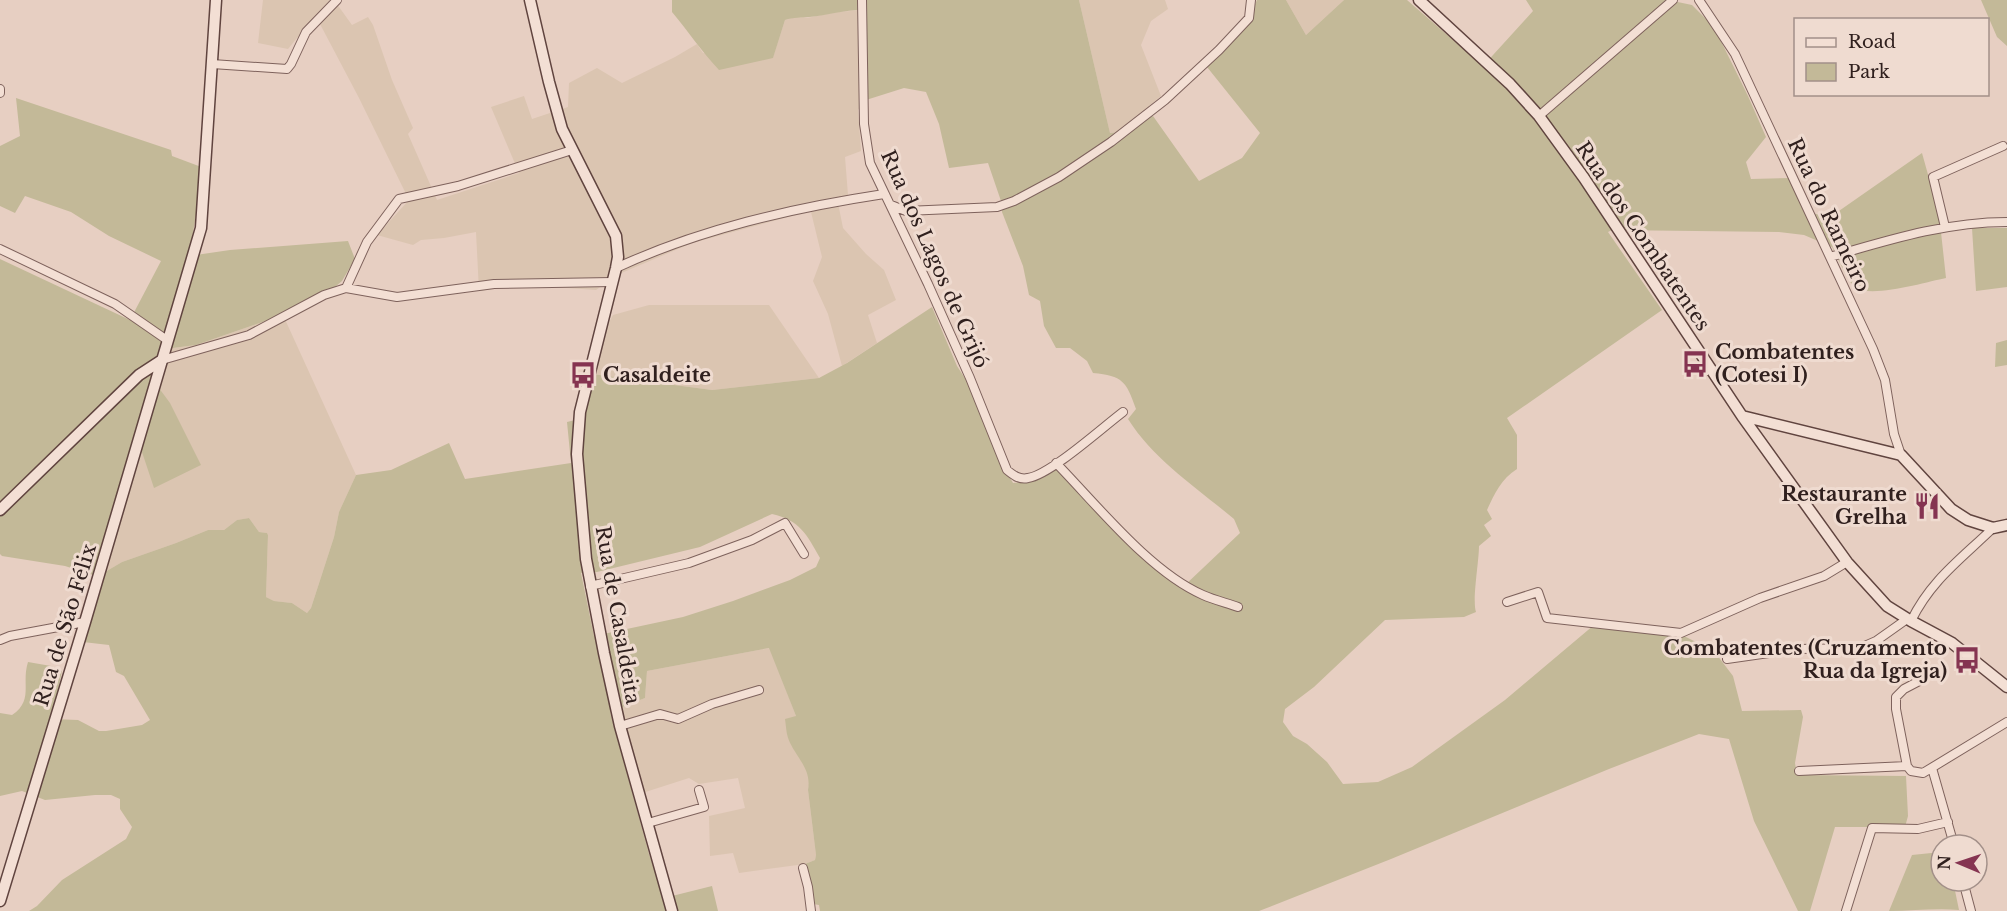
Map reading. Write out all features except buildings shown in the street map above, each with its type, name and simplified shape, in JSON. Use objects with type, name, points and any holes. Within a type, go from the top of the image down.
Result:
[{"type":"main road","name":"Rua de São Félix","points":[[0,901],[201,228],[216,0]]},
{"type":"main road","name":"Rua de Casaldeita","points":[[530,0],[562,129],[613,226],[618,246],[616,268],[580,412],[576,454],[590,586],[620,726],[672,911]]},
{"type":"main road","name":"Rua dos Combatentes","points":[[1419,0],[1510,84],[1539,116],[1584,178],[1742,416],[1847,562],[1887,606],[1952,643],[2007,687]]},
{"type":"main road","points":[[0,510],[139,375],[162,360]]},
{"type":"main road","points":[[1742,416],[1901,455],[1951,509],[1968,520],[1993,528],[2007,525]]},
{"type":"street","points":[[212,64],[287,69],[306,32],[337,0]]},
{"type":"street","name":"Rua dos Lagos de Grijó","points":[[862,0],[864,124],[870,163],[970,378],[1007,470],[1016,477],[1028,478],[1056,464],[1123,411]]},
{"type":"street","points":[[891,205],[906,211],[997,207],[1014,201],[1059,177],[1111,142],[1173,93],[1250,18],[1251,0]]},
{"type":"street","points":[[1539,116],[1673,0]]},
{"type":"street","name":"Rua do Rameiro","points":[[1703,1],[1735,54],[1885,380],[1894,434],[1901,455]]},
{"type":"street","points":[[1945,226],[1933,177],[2002,146]]},
{"type":"street","points":[[346,288],[367,242],[399,199],[458,186],[572,150]]},
{"type":"street","points":[[616,268],[657,249],[720,229],[839,201],[884,194]]},
{"type":"street","points":[[1830,257],[1945,226],[2007,222]]},
{"type":"street","points":[[0,249],[115,304],[167,340]]},
{"type":"street","points":[[162,360],[249,334],[324,295],[346,288],[397,297],[494,284],[612,282]]},
{"type":"street","points":[[1056,464],[1115,526],[1165,573],[1202,595],[1238,607]]},
{"type":"street","points":[[590,586],[689,563],[752,540],[785,523],[804,555]]},
{"type":"street","points":[[1727,659],[1797,649],[1860,648],[1876,641],[1909,620],[1923,597],[1941,576],[1993,528]]},
{"type":"street","points":[[1507,602],[1538,592],[1547,618],[1681,633],[1761,598],[1824,576],[1847,562]]},
{"type":"street","points":[[0,640],[10,636],[85,622]]},
{"type":"street","points":[[1925,678],[1904,689],[1896,698],[1896,709],[1911,771],[1923,773],[2007,722]]},
{"type":"street","points":[[620,726],[660,714],[678,719],[712,704],[759,690]]},
{"type":"street","points":[[1799,771],[1908,766]]},
{"type":"street","points":[[1932,768],[1951,833]]},
{"type":"street","points":[[648,823],[704,807],[699,790]]},
{"type":"street","points":[[1846,911],[1872,828],[1918,829],[1948,822]]},
{"type":"street","points":[[803,868],[811,911]]},
{"type":"street","points":[[1966,893],[1971,911]]},
{"type":"shaded area","points":[[263,0],[334,0],[352,25],[368,17],[413,128],[408,134],[437,200],[519,173],[491,107],[524,96],[532,119],[568,107],[569,83],[597,68],[622,83],[697,44],[703,53],[773,57],[785,20],[867,10],[866,100],[858,110],[861,151],[845,157],[848,195],[837,198],[843,228],[884,270],[896,300],[868,315],[877,343],[842,366],[828,314],[813,281],[822,257],[811,212],[692,243],[619,274],[596,290],[524,285],[479,291],[476,232],[421,240],[413,245],[377,235],[409,200],[320,24],[297,38],[288,49],[258,43]]},
{"type":"shaded area","points":[[1079,0],[1165,0],[1168,9],[1151,21],[1141,45],[1161,96],[1149,106],[1153,116],[1121,132],[1110,133]]},
{"type":"shaded area","points":[[1286,0],[1344,0],[1306,35]]},
{"type":"shaded area","points":[[649,305],[769,305],[819,378],[712,390],[592,374],[599,341],[613,315]]},
{"type":"shaded area","points":[[283,315],[356,475],[339,512],[334,537],[311,608],[307,613],[292,603],[274,601],[266,597],[268,535],[259,532],[249,518],[237,520],[224,530],[208,530],[122,562],[105,572],[158,356],[173,348],[196,345]]},
{"type":"shaded area","points":[[770,648],[796,716],[788,738],[806,768],[810,780],[808,790],[816,855],[815,860],[805,864],[739,873],[733,853],[710,856],[709,816],[745,808],[738,778],[699,784],[689,778],[633,796],[610,712],[645,698],[647,671]]},
{"type":"green space","points":[[672,0],[1079,0],[1110,133],[1121,132],[1153,116],[1199,181],[1242,158],[1260,133],[1207,67],[1245,26],[1257,0],[1286,0],[1306,35],[1344,0],[1407,0],[1483,66],[1533,11],[1526,0],[1668,0],[1692,5],[1714,27],[1748,96],[1766,137],[1746,162],[1751,179],[1794,178],[1809,212],[1820,215],[1836,213],[1922,153],[1939,214],[1946,278],[1913,286],[1864,291],[1856,288],[1849,280],[1832,247],[1804,235],[1779,232],[1612,230],[1608,232],[1662,310],[1507,418],[1517,435],[1517,469],[1503,482],[1487,510],[1492,519],[1484,525],[1491,536],[1479,546],[1476,612],[1464,617],[1385,620],[1314,687],[1285,709],[1283,722],[1293,736],[1307,744],[1327,762],[1343,784],[1378,782],[1412,767],[1505,700],[1594,625],[1674,631],[1714,651],[1733,676],[1742,711],[1801,710],[1803,717],[1795,763],[1797,775],[1906,776],[1908,816],[1905,827],[1835,827],[1810,911],[1798,911],[1754,821],[1729,739],[1699,734],[1259,911],[820,911],[819,905],[813,904],[810,879],[805,864],[815,860],[816,855],[808,775],[788,738],[785,719],[796,716],[769,648],[647,671],[645,698],[610,712],[649,854],[664,898],[712,886],[718,911],[29,911],[37,906],[62,880],[126,839],[132,827],[120,809],[120,799],[111,795],[45,800],[22,791],[0,796],[0,713],[12,715],[23,703],[28,662],[51,666],[62,671],[52,719],[78,720],[99,731],[142,725],[150,720],[124,676],[116,672],[109,645],[83,642],[75,637],[93,575],[65,566],[0,554],[0,259],[130,320],[161,261],[109,236],[71,212],[25,196],[15,213],[0,206],[0,146],[20,136],[16,98],[171,150],[172,156],[204,168],[189,256],[230,250],[348,241],[355,259],[342,281],[329,292],[286,314],[196,345],[173,348],[158,356],[153,380],[170,403],[201,465],[154,488],[137,437],[105,572],[122,562],[208,530],[224,530],[237,520],[249,518],[259,532],[268,535],[266,597],[274,601],[292,603],[307,613],[311,608],[334,537],[339,512],[356,475],[391,470],[449,443],[465,479],[571,463],[567,422],[583,418],[592,374],[712,390],[819,378],[847,363],[932,307],[957,366],[970,386],[1001,462],[1013,483],[1023,482],[1056,468],[1122,536],[1184,586],[1240,533],[1234,519],[1177,473],[1150,448],[1139,434],[1128,419],[1136,409],[1126,386],[1117,378],[1093,373],[1087,361],[1070,348],[1056,348],[1044,326],[1040,301],[1029,295],[1023,266],[1002,212],[1001,201],[988,163],[949,168],[939,124],[926,92],[904,88],[866,100],[867,10],[785,20],[773,58],[719,70],[672,12]],"holes":[[[772,514],[782,517],[802,530],[820,558],[816,567],[790,580],[683,617],[594,636],[581,573],[597,572],[700,547]]]},
{"type":"green space","points":[[1981,0],[2007,0],[2007,46],[1997,37]]},
{"type":"green space","points":[[1972,228],[2007,228],[2007,287],[1976,291]]},
{"type":"green space","points":[[2007,340],[2007,365],[1995,367],[1996,343]]},
{"type":"green space","points":[[1929,853],[1929,893],[1955,893],[1959,910],[1889,911],[1912,855]]},
{"type":"place","name":"Combatentes (Cotesi I)","points":[[1695,364]]},
{"type":"place","name":"Casaldeite","points":[[583,375]]},
{"type":"place","name":"Restaurante Grelha","points":[[1927,506]]},
{"type":"place","name":"Combatentes (Cruzamento Rua da Igreja)","points":[[1967,660]]}]
